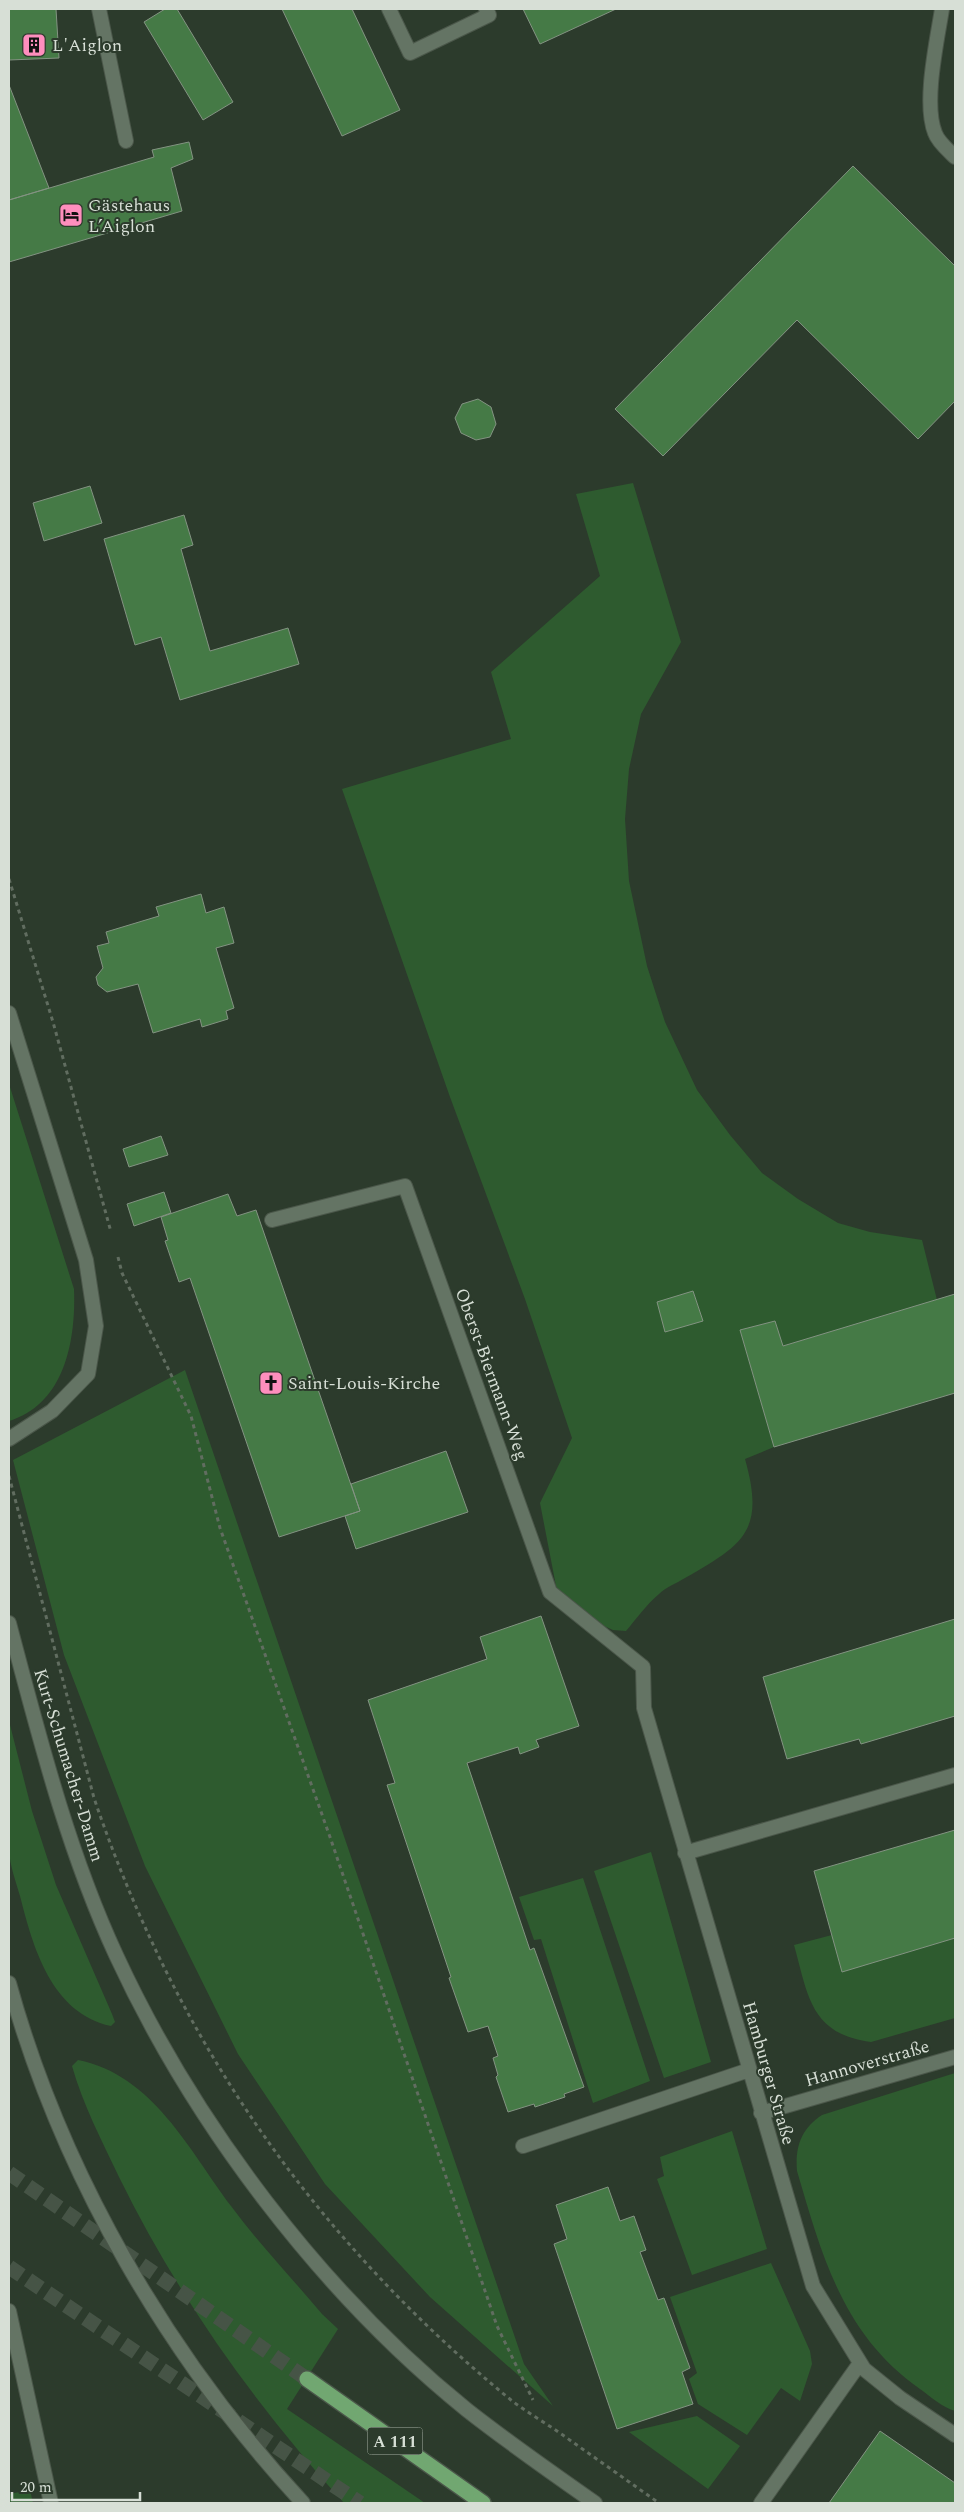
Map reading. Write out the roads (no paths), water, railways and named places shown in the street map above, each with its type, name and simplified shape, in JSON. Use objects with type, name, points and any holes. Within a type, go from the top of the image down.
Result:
[{"type":"highway","name":"A 111","points":[[307,2379],[483,2503]]},
{"type":"main road","points":[[99,9],[126,141]]},
{"type":"main road","points":[[389,9],[410,53],[489,15],[486,9]]},
{"type":"main road","points":[[942,9],[932,74],[931,101],[935,134],[955,157]]},
{"type":"main road","points":[[9,1013],[86,1260],[96,1326],[88,1374],[52,1411],[9,1439]]},
{"type":"main road","name":"Oberst-Biermann-Weg","points":[[272,1220],[405,1186],[550,1592],[643,1667]]},
{"type":"main road","name":"Kurt-Schumacher-Damm","points":[[9,1623],[48,1770],[64,1821],[116,1955],[162,2043],[221,2140],[274,2211],[322,2269],[367,2317],[466,2408],[521,2451],[595,2503]]},
{"type":"main road","name":"Hamburger Straße","points":[[643,1667],[644,1708],[685,1854],[813,2286],[864,2369],[900,2398],[955,2435]]},
{"type":"main road","points":[[685,1854],[955,1775]]},
{"type":"main road","points":[[9,1983],[34,2060],[54,2113],[100,2213],[127,2263],[201,2378],[246,2437],[303,2503]]},
{"type":"main road","name":"Hannoverstraße","points":[[761,2113],[955,2057]]},
{"type":"main road","points":[[523,2146],[749,2070]]},
{"type":"main road","points":[[9,2311],[52,2503]]},
{"type":"main road","points":[[762,2503],[860,2363]]},
{"type":"tunnel","points":[[9,2173],[307,2379]]},
{"type":"tunnel","points":[[9,2267],[360,2503]]},
{"type":"place","name":"L'Aiglon","points":[[34,45]]},
{"type":"place","name":"Gästehaus L’Aiglon","points":[[71,215]]},
{"type":"place","name":"Saint-Louis-Kirche","points":[[271,1383]]}]
